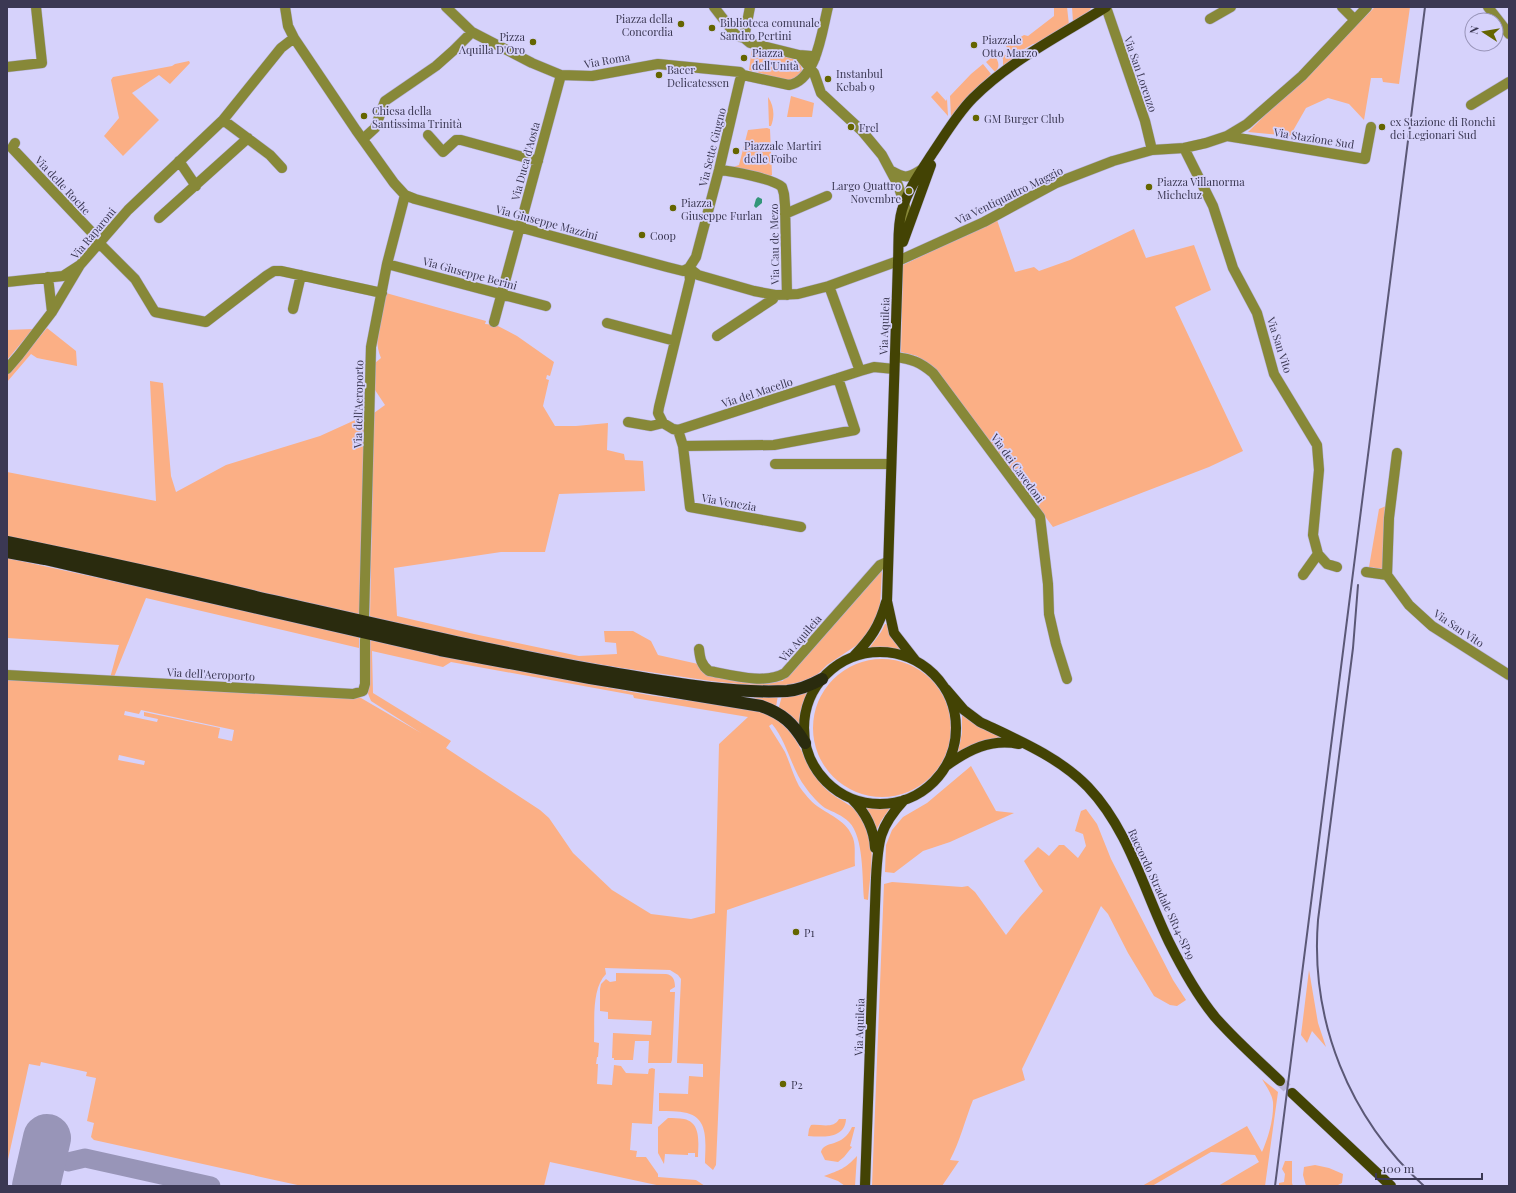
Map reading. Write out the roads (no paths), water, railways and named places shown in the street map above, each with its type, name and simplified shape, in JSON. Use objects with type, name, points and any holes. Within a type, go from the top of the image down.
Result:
[{"type":"highway","points":[[7,542],[94,560],[468,645],[636,677],[686,685],[751,691],[788,691],[804,688],[822,679]]},
{"type":"highway","points":[[7,552],[45,559],[440,650],[590,678],[762,706],[776,711],[787,719],[798,730],[806,743]]},
{"type":"main road","points":[[898,261],[900,218],[904,203],[921,170],[949,129],[973,98],[1025,57],[1106,7]]},
{"type":"main road","points":[[898,261],[903,240],[927,172],[949,129]]},
{"type":"main road","name":"Via Aquileia","points":[[898,261],[887,562],[887,601],[894,633],[915,660]]},
{"type":"main road","name":"Via Aquileia","points":[[854,656],[872,636],[881,620],[887,601]]},
{"type":"main road","points":[[915,660],[897,653],[868,653],[854,656],[841,663],[822,679],[810,699],[804,727],[806,743],[810,756],[817,770],[826,781],[838,791],[850,798],[872,804],[890,803],[904,800],[914,796],[928,787],[940,775],[946,766],[954,743],[956,719],[946,689]]},
{"type":"main road","name":"Raccordo Stradale SR14-SP19","points":[[915,660],[930,671],[972,717],[1053,759],[1067,768],[1089,788],[1112,817],[1125,842],[1169,942],[1189,979],[1214,1016],[1235,1039],[1280,1081]]},
{"type":"main road","name":"Raccordo Stradale SR14-SP19","points":[[946,766],[976,748],[991,744],[1015,743],[1029,746]]},
{"type":"main road","name":"Via Aquileia","points":[[850,798],[860,807],[868,819],[875,841],[877,868]]},
{"type":"main road","name":"Via Aquileia","points":[[865,1186],[879,839],[885,824],[904,800]]},
{"type":"main road","points":[[1292,1093],[1391,1186]]},
{"type":"street","points":[[7,67],[42,63],[36,7]]},
{"type":"street","points":[[285,7],[288,26],[294,38],[394,183],[405,195]]},
{"type":"street","name":"Via Roma","points":[[446,7],[472,32],[532,64],[561,75],[592,76],[658,64],[740,72],[743,75]]},
{"type":"street","points":[[714,7],[735,34],[744,38],[750,43],[816,58]]},
{"type":"street","points":[[744,38],[750,7]]},
{"type":"street","points":[[743,75],[789,85],[801,81],[816,58],[828,7]]},
{"type":"street","name":"Via San Lorenzo","points":[[1106,7],[1145,121],[1152,150]]},
{"type":"street","points":[[1210,19],[1231,7]]},
{"type":"street","points":[[1342,7],[1354,19]]},
{"type":"street","name":"Via Ventiquattro Maggio","points":[[898,261],[984,222],[1056,183],[1113,161],[1152,150],[1184,148],[1206,143],[1226,136],[1247,124],[1302,76],[1354,19],[1367,7]]},
{"type":"street","points":[[1488,7],[1509,34]]},
{"type":"street","points":[[363,139],[375,128],[385,101],[436,66],[472,32]]},
{"type":"street","name":"Via Raparoni","points":[[7,369],[52,312],[80,265],[128,210],[223,120],[281,48],[294,38]]},
{"type":"street","points":[[799,55],[814,73],[821,93],[862,131],[882,155],[898,185],[906,210],[903,240]]},
{"type":"street","name":"Via Duca d'Aosta","points":[[494,322],[561,75]]},
{"type":"street","name":"Via Sette Giugno","points":[[663,423],[658,413],[659,407],[690,280],[689,268],[696,257],[724,170],[740,80],[743,75]]},
{"type":"street","points":[[1470,105],[1509,82]]},
{"type":"street","points":[[223,120],[270,155],[282,168]]},
{"type":"street","name":"Via Stazione Sud","points":[[1226,136],[1365,159],[1371,127]]},
{"type":"street","points":[[428,135],[443,152],[456,140],[461,140],[538,161]]},
{"type":"street","points":[[160,218],[248,138]]},
{"type":"street","name":"Via delle Roche","points":[[15,143],[12,148],[100,243]]},
{"type":"street","name":"Via San Vito","points":[[1184,148],[1213,206],[1233,268],[1257,313],[1274,374],[1317,445],[1319,470],[1313,535],[1318,554]]},
{"type":"street","points":[[179,161],[196,186]]},
{"type":"street","name":"Via Cau de Mezo","points":[[724,170],[780,184],[784,194],[787,295]]},
{"type":"street","points":[[890,170],[900,176],[907,177],[912,176],[921,170]]},
{"type":"street","name":"Via Giuseppe Mazzini","points":[[405,195],[415,199],[520,226],[667,267],[683,271],[689,268],[698,275],[754,291],[774,295],[798,294],[830,286],[898,261]]},
{"type":"street","name":"Via dell'Aeroporto","points":[[364,618],[368,522],[371,347],[388,264],[405,195]]},
{"type":"street","points":[[785,214],[827,196]]},
{"type":"street","points":[[100,243],[135,279],[155,312],[206,322],[274,271],[301,275],[382,293]]},
{"type":"street","name":"Via Giuseppe Berini","points":[[388,264],[502,293],[546,306]]},
{"type":"street","points":[[7,282],[63,276],[80,265]]},
{"type":"street","points":[[293,309],[301,275]]},
{"type":"street","points":[[52,277],[62,281],[64,293]]},
{"type":"street","points":[[52,277],[52,312]]},
{"type":"street","points":[[830,286],[860,370]]},
{"type":"street","points":[[717,336],[773,299],[774,295]]},
{"type":"street","points":[[607,323],[676,341]]},
{"type":"street","name":"Via dei Cavedoni","points":[[895,357],[921,363],[933,373],[1040,517],[1048,584],[1049,614],[1056,644],[1067,679]]},
{"type":"street","name":"Via del Macello","points":[[678,430],[860,370],[874,367],[894,369]]},
{"type":"street","points":[[683,446],[774,445],[855,430],[838,378]]},
{"type":"street","points":[[628,422],[651,426],[663,423],[672,429],[678,430]]},
{"type":"street","name":"Via Venezia","points":[[678,430],[683,446],[690,507],[801,527]]},
{"type":"street","points":[[1366,572],[1387,575],[1389,518],[1397,453]]},
{"type":"street","points":[[774,464],[891,464]]},
{"type":"street","points":[[1303,575],[1318,554],[1327,564],[1337,567]]},
{"type":"street","name":"Via Aquileia","points":[[699,649],[704,668],[709,671],[761,679],[778,677],[785,673],[880,565],[887,562]]},
{"type":"street","name":"Via San Vito","points":[[1387,575],[1409,605],[1432,626],[1509,674]]},
{"type":"street","name":"Via dell'Aeroporto","points":[[7,675],[353,694],[363,691],[365,684],[365,640]]},
{"type":"tunnel","points":[[1280,1081],[1292,1093]]},
{"type":"railway","points":[[1275,1186],[1425,7]]},
{"type":"railway","points":[[1358,585],[1353,648],[1318,920],[1317,958],[1321,995],[1328,1031],[1340,1065],[1355,1099],[1375,1130],[1398,1159],[1424,1186]]},
{"type":"place","name":"Piazza della Concordia","points":[[681,24]]},
{"type":"place","name":"Biblioteca comunale Sandro Pertini","points":[[712,28]]},
{"type":"place","name":"Pizza Aquilla D'Oro","points":[[533,42]]},
{"type":"place","name":"Piazzale Otto Marzo","points":[[974,45]]},
{"type":"place","name":"Piazza dell'Unità","points":[[744,58]]},
{"type":"place","name":"Bacer Delicatessen","points":[[659,75]]},
{"type":"place","name":"Instanbul Kebab 9","points":[[828,79]]},
{"type":"place","name":"Chiesa della Santissima Trinità","points":[[364,116]]},
{"type":"place","name":"GM Burger Club","points":[[976,118]]},
{"type":"place","name":"Frel","points":[[851,127]]},
{"type":"place","name":"ex Stazione di Ronchi dei Legionari Sud","points":[[1382,127]]},
{"type":"place","name":"Piazzale Martiri delle Foibe","points":[[736,151]]},
{"type":"place","name":"Piazza Villanorma Micheluz","points":[[1149,187]]},
{"type":"place","name":"Largo Quattro Novembre","points":[[909,191]]},
{"type":"place","name":"Piazza Giuseppe Furlan","points":[[673,208]]},
{"type":"place","name":"Coop","points":[[642,235]]},
{"type":"place","name":"P1","points":[[796,932]]},
{"type":"place","name":"P2","points":[[783,1084]]}]
